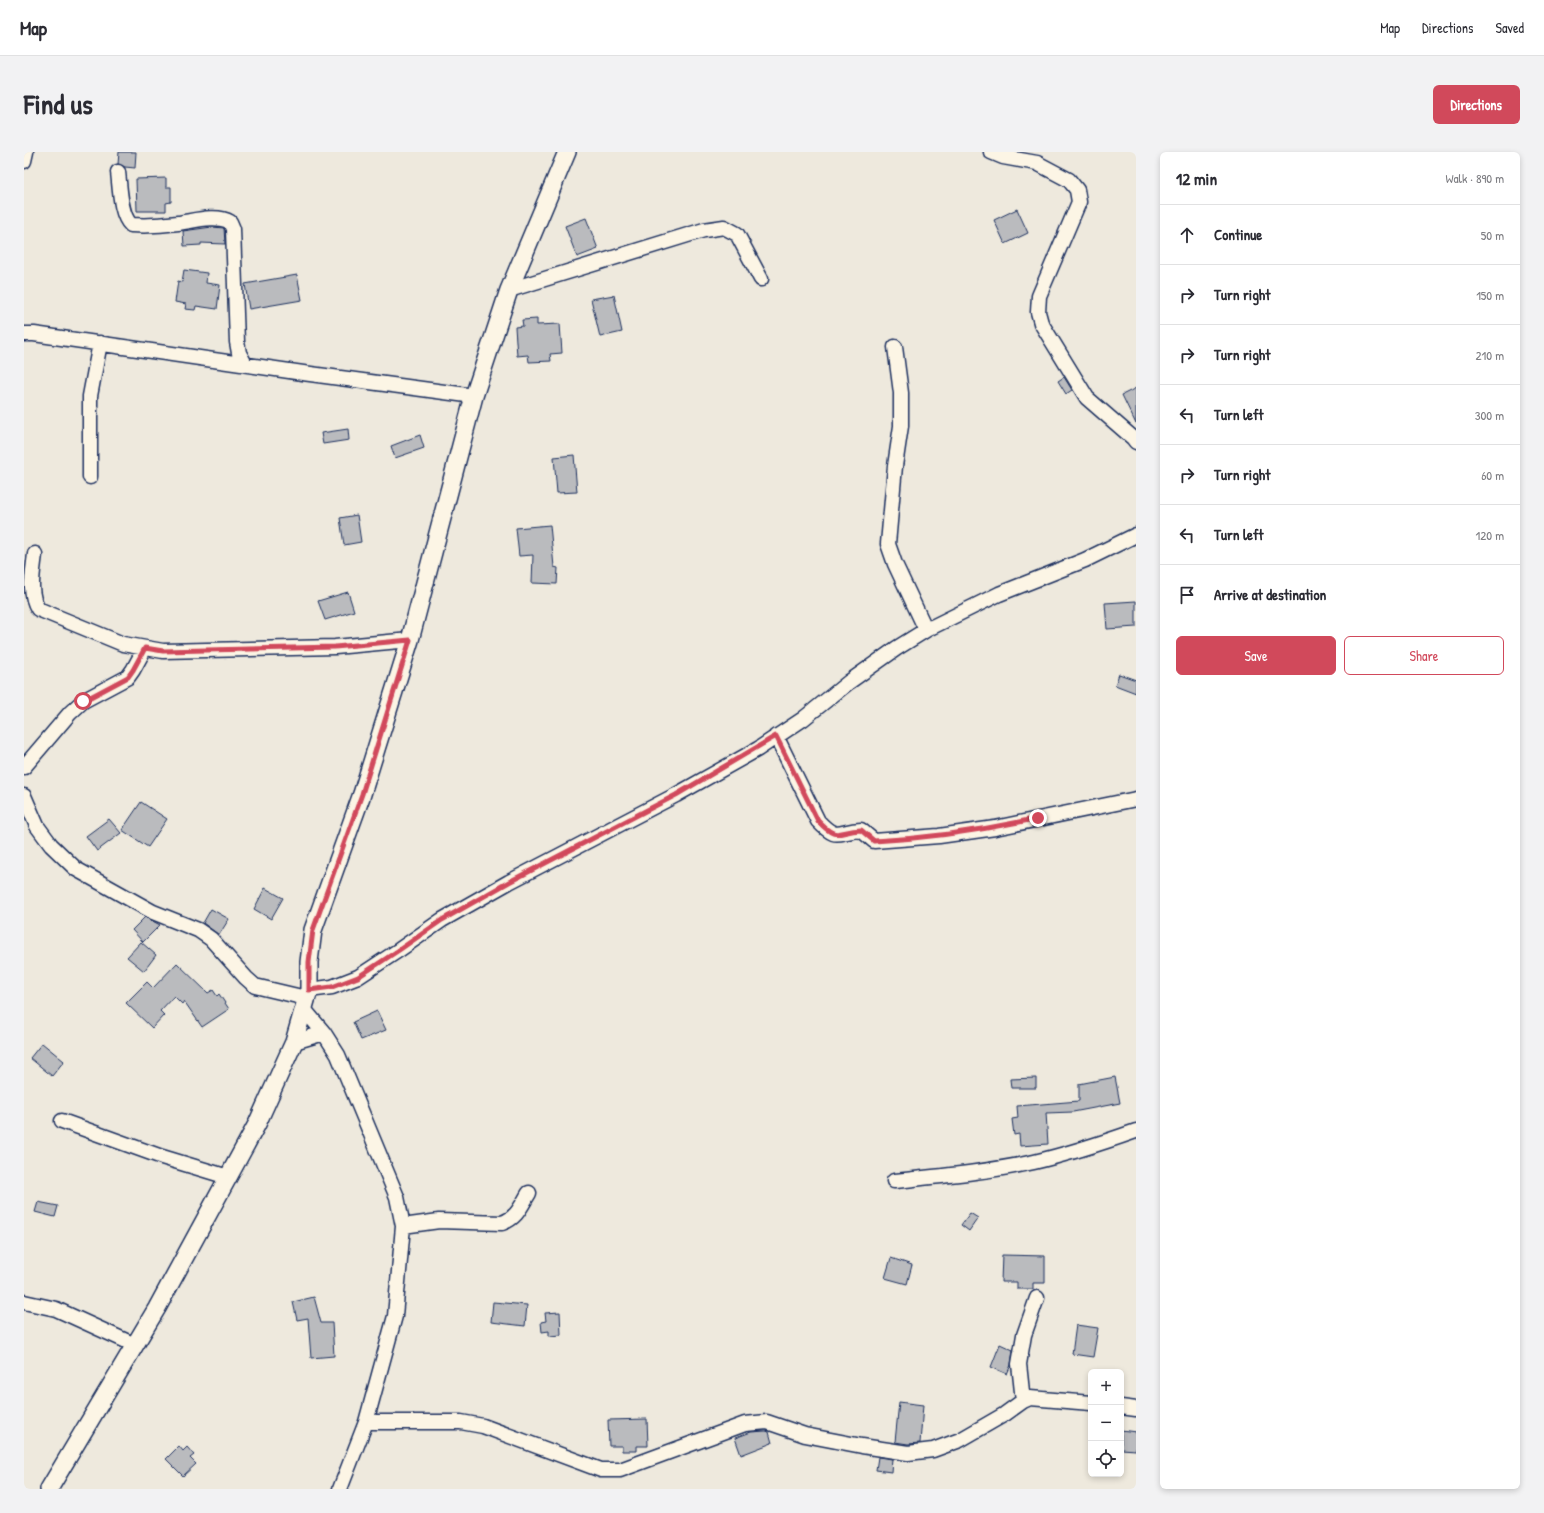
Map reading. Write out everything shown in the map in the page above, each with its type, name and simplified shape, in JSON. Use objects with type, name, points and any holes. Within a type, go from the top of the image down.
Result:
[{"type":"street","points":[[24,161],[26,152]]},
{"type":"street","points":[[49,1489],[157,1308],[257,1124],[294,1042],[306,999],[313,930],[362,794],[410,640],[474,396],[508,290],[567,152]]},
{"type":"street","points":[[991,152],[1003,157],[1037,163],[1069,180],[1077,190],[1079,202],[1039,296],[1038,312],[1041,324],[1087,398],[1136,442]]},
{"type":"street","points":[[118,172],[124,212],[127,222],[131,225],[180,223],[199,219],[225,219],[230,222],[233,229],[237,342],[239,353],[246,364]]},
{"type":"street","points":[[508,290],[704,230],[724,227],[737,234],[761,279]]},
{"type":"street","points":[[24,334],[100,343],[474,396]]},
{"type":"street","points":[[90,477],[90,396],[100,343]]},
{"type":"street","points":[[896,347],[901,393],[901,426],[895,466],[888,544],[895,564],[926,630]]},
{"type":"street","points":[[24,796],[37,826],[51,845],[76,869],[153,912],[198,930],[211,939],[246,978],[256,986],[306,999],[358,977],[455,913],[509,882],[676,795],[776,736],[803,719],[849,682],[897,648],[926,630],[999,594],[1085,560],[1136,536]]},
{"type":"street","points":[[35,554],[31,592],[33,601],[38,610],[123,644],[163,651],[335,647],[410,640]]},
{"type":"street","points":[[24,767],[58,726],[83,701],[128,677],[145,648]]},
{"type":"street","points":[[776,736],[818,821],[828,832],[839,835],[854,830],[861,830],[874,841],[938,836],[995,828],[1136,799]]},
{"type":"street","points":[[306,999],[338,1055],[397,1197],[403,1226],[395,1316],[366,1422],[340,1489]]},
{"type":"street","points":[[294,1042],[324,1032]]},
{"type":"street","points":[[62,1121],[162,1157],[228,1177]]},
{"type":"street","points":[[894,1181],[958,1175],[1033,1162],[1085,1149],[1136,1132]]},
{"type":"street","points":[[403,1226],[439,1222],[502,1223],[511,1220],[529,1193]]},
{"type":"street","points":[[1023,1401],[1020,1364],[1024,1335],[1037,1298]]},
{"type":"street","points":[[24,1302],[56,1309],[135,1345]]},
{"type":"street","points":[[366,1422],[461,1422],[483,1426],[601,1470],[620,1470],[745,1424],[767,1422],[805,1434],[862,1446],[908,1453],[933,1450],[960,1440],[1030,1398],[1088,1403]]},
{"type":"street","points":[[1124,1407],[1136,1409]]},
{"type":"building","points":[[119,152],[136,152],[135,168],[125,167],[118,164]]},
{"type":"building","points":[[166,178],[166,187],[171,187],[171,202],[166,203],[166,211],[137,211],[136,179]]},
{"type":"building","points":[[1017,209],[1028,233],[1005,244],[994,220]]},
{"type":"building","points":[[586,218],[598,249],[577,257],[565,226]]},
{"type":"building","points":[[212,227],[224,228],[225,244],[201,243],[201,245],[184,246],[183,231]]},
{"type":"building","points":[[184,270],[207,273],[206,283],[220,285],[217,309],[196,306],[195,310],[185,309],[186,304],[175,302],[178,281],[182,282]]},
{"type":"building","points":[[297,275],[302,300],[249,309],[245,284]]},
{"type":"building","points":[[614,295],[622,332],[600,337],[591,299]]},
{"type":"building","points":[[537,319],[537,325],[560,324],[562,353],[550,354],[551,361],[529,362],[528,355],[517,356],[515,327],[523,326],[522,320]]},
{"type":"building","points":[[1064,377],[1072,390],[1066,394],[1058,381]]},
{"type":"building","points":[[1136,388],[1136,424],[1122,395]]},
{"type":"building","points":[[348,429],[349,440],[323,444],[321,433]]},
{"type":"building","points":[[420,435],[424,448],[395,458],[391,446]]},
{"type":"building","points":[[574,455],[577,492],[557,493],[554,457]]},
{"type":"building","points":[[357,515],[361,542],[344,545],[340,518]]},
{"type":"building","points":[[550,525],[554,567],[558,568],[557,584],[532,583],[533,555],[519,556],[516,528]]},
{"type":"building","points":[[348,592],[354,611],[325,620],[318,601]]},
{"type":"building","points":[[1136,601],[1136,627],[1107,629],[1105,603]]},
{"type":"building","points":[[1119,674],[1136,680],[1136,693],[1115,685]]},
{"type":"building","points":[[141,802],[167,819],[148,847],[122,830]]},
{"type":"building","points":[[109,819],[121,833],[97,851],[86,836]]},
{"type":"building","points":[[265,888],[283,898],[271,919],[254,909]]},
{"type":"building","points":[[211,909],[229,919],[219,935],[203,923]]},
{"type":"building","points":[[145,917],[160,925],[143,942],[132,930]]},
{"type":"building","points":[[141,942],[156,955],[144,971],[127,957]]},
{"type":"building","points":[[177,963],[208,993],[213,990],[217,996],[219,994],[229,1009],[202,1027],[184,1001],[182,1004],[174,996],[160,1011],[164,1015],[152,1028],[126,1003],[147,982],[153,988]]},
{"type":"building","points":[[377,1011],[386,1030],[361,1040],[353,1022]]},
{"type":"building","points":[[42,1043],[64,1061],[52,1076],[30,1058]]},
{"type":"building","points":[[1115,1077],[1120,1103],[1073,1112],[1046,1113],[1048,1144],[1020,1146],[1019,1134],[1014,1135],[1012,1119],[1018,1118],[1017,1106],[1079,1101],[1079,1084]]},
{"type":"building","points":[[1036,1078],[1036,1088],[1011,1088],[1010,1079]]},
{"type":"building","points":[[38,1202],[58,1206],[55,1217],[35,1212]]},
{"type":"building","points":[[970,1213],[978,1218],[969,1231],[961,1225]]},
{"type":"building","points":[[1002,1255],[1045,1256],[1045,1283],[1033,1283],[1033,1289],[1017,1289],[1017,1282],[1001,1282]]},
{"type":"building","points":[[891,1258],[912,1265],[907,1284],[885,1278]]},
{"type":"building","points":[[314,1297],[321,1323],[332,1323],[334,1356],[311,1358],[308,1318],[297,1320],[293,1302]]},
{"type":"building","points":[[493,1302],[527,1305],[525,1326],[491,1322]]},
{"type":"building","points":[[560,1312],[561,1335],[549,1336],[549,1331],[542,1332],[541,1322],[546,1321],[545,1313]]},
{"type":"building","points":[[1076,1325],[1098,1328],[1093,1357],[1072,1354]]},
{"type":"building","points":[[1000,1344],[1013,1350],[1011,1365],[1007,1374],[991,1367]]},
{"type":"building","points":[[899,1402],[923,1405],[920,1443],[908,1444],[895,1442]]},
{"type":"building","points":[[647,1419],[648,1446],[637,1446],[637,1451],[622,1451],[622,1446],[609,1446],[608,1420]]},
{"type":"building","points":[[1124,1430],[1136,1432],[1136,1450],[1124,1449]]},
{"type":"building","points":[[751,1432],[769,1432],[772,1443],[741,1455],[735,1438]]},
{"type":"building","points":[[179,1446],[183,1451],[187,1447],[194,1455],[190,1458],[196,1464],[183,1476],[166,1459]]},
{"type":"building","points":[[878,1457],[892,1459],[891,1472],[876,1470]]},
{"type":"route","points":[[83,701],[128,677],[145,648],[163,651],[335,647],[410,640],[362,794],[313,930],[309,962],[309,990],[332,987],[358,977],[442,920],[509,882],[676,795],[776,736],[818,821],[828,832],[839,835],[854,830],[861,830],[874,841],[938,836],[995,828],[1038,818]]}]
